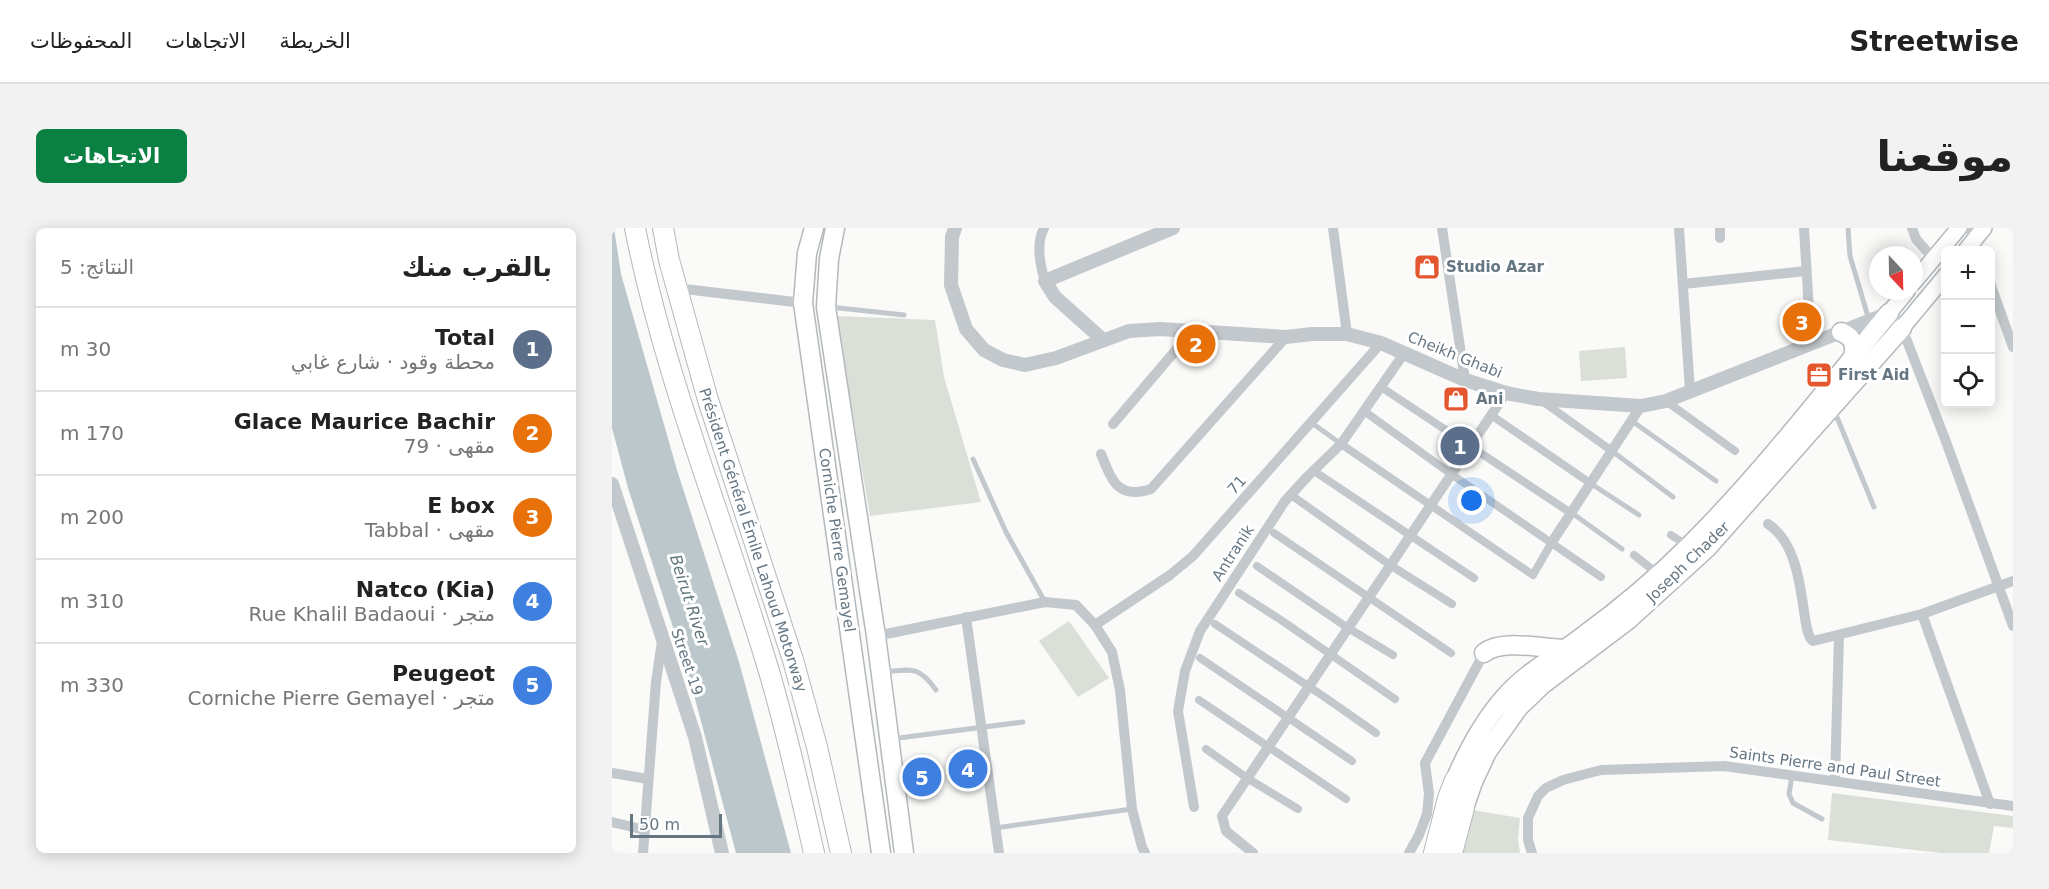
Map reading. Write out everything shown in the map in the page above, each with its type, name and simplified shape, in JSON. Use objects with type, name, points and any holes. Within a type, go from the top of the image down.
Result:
[{"type":"highway","name":"Président Général Émile Lahoud Motorway","points":[[635,228],[650,295],[682,408],[768,668],[814,853]]},
{"type":"highway","name":"Président Général Émile Lahoud Motorway","points":[[663,228],[676,288],[708,400],[793,660],[817,747],[841,853]]},
{"type":"highway","name":"Corniche Pierre Gemayel","points":[[813,228],[807,254],[803,303],[881,853]]},
{"type":"highway","name":"Corniche Pierre Gemayel","points":[[836,228],[829,259],[826,307],[876,636],[904,853]]},
{"type":"highway","points":[[829,259],[840,228]]},
{"type":"highway","name":"Joseph Chader","points":[[1455,780],[1481,729],[1505,697],[1540,665],[1611,615],[1689,546],[1736,496],[1889,313]]},
{"type":"highway","name":"Joseph Chader","points":[[1452,853],[1464,808],[1487,752],[1518,708],[1543,684],[1628,620],[1707,548],[1902,328]]},
{"type":"highway","points":[[1841,333],[1849,337],[1854,344],[1853,357]]},
{"type":"highway","points":[[1484,653],[1500,645],[1563,650]]},
{"type":"highway","points":[[1434,853],[1455,780]]},
{"type":"main road","points":[[1923,271],[1959,228]]},
{"type":"main road","name":"Joseph Chader","points":[[1902,328],[1941,281]]},
{"type":"main road","name":"Joseph Chader","points":[[1889,313],[1900,300]]},
{"type":"street","name":"Cheikh Ghabi","points":[[955,228],[951,247],[951,285],[966,329],[984,350],[1003,360],[1025,365],[1056,358],[1129,331],[1193,330],[1286,337],[1312,333],[1347,334],[1381,343],[1465,380],[1506,393],[1538,399],[1641,406],[1666,401],[1889,313]]},
{"type":"street","points":[[1044,228],[1040,237],[1045,281],[1055,297],[1103,340]]},
{"type":"street","points":[[1045,281],[1173,228]]},
{"type":"street","points":[[1333,228],[1347,334]]},
{"type":"street","points":[[1442,228],[1465,380]]},
{"type":"street","points":[[1679,228],[1690,392]]},
{"type":"street","points":[[1804,228],[1811,344]]},
{"type":"street","points":[[1912,228],[1916,238],[1933,258]]},
{"type":"street","points":[[1683,284],[1806,271]]},
{"type":"street","points":[[676,288],[803,303]]},
{"type":"street","points":[[1995,297],[2013,346]]},
{"type":"street","points":[[1889,313],[1902,328],[2013,626]]},
{"type":"street","points":[[1113,424],[1193,330]]},
{"type":"street","points":[[1101,454],[1112,480],[1121,490],[1138,493],[1151,489],[1286,337]]},
{"type":"street","name":"71","points":[[1095,625],[1170,575],[1193,556],[1381,343]]},
{"type":"street","name":"Antranik","points":[[1194,807],[1178,711],[1185,671],[1203,626],[1291,495],[1341,444],[1405,352]]},
{"type":"street","points":[[1381,387],[1571,513]]},
{"type":"street","points":[[1253,853],[1226,831],[1222,816],[1506,393]]},
{"type":"street","points":[[1538,399],[1612,451]]},
{"type":"street","points":[[1666,401],[1735,451]]},
{"type":"street","points":[[1341,444],[1533,574],[1641,406]]},
{"type":"street","points":[[1364,411],[1601,577]]},
{"type":"street","points":[[1491,415],[1590,483]]},
{"type":"street","points":[[1314,471],[1474,578]]},
{"type":"street","name":"Street 19","points":[[612,484],[695,737],[722,853]]},
{"type":"street","points":[[1291,495],[1390,565],[1452,604]]},
{"type":"street","points":[[1768,524],[1781,534],[1796,563],[1808,637],[1815,641],[1922,614],[2013,581]]},
{"type":"street","points":[[1274,533],[1451,653]]},
{"type":"street","points":[[1671,535],[1689,546]]},
{"type":"street","points":[[1634,555],[1658,574]]},
{"type":"street","points":[[1257,566],[1348,628],[1393,655]]},
{"type":"street","points":[[1239,593],[1395,699]]},
{"type":"street","points":[[876,636],[1045,602],[1076,605],[1095,625],[1112,652],[1120,690],[1132,809],[1145,853]]},
{"type":"street","points":[[1922,614],[1990,804]]},
{"type":"street","points":[[966,617],[999,853]]},
{"type":"street","points":[[1215,624],[1376,733]]},
{"type":"street","points":[[1835,780],[1839,635]]},
{"type":"street","points":[[643,853],[656,682],[662,641]]},
{"type":"street","points":[[1409,853],[1427,814],[1429,794],[1425,763],[1484,653]]},
{"type":"street","points":[[1200,658],[1352,761]]},
{"type":"street","points":[[1198,700],[1346,799]]},
{"type":"street","points":[[1206,749],[1247,778],[1298,809]]},
{"type":"street","name":"Saints Pierre and Paul Street","points":[[1532,853],[1528,840],[1528,818],[1538,796],[1546,788],[1563,780],[1601,770],[1724,766],[2013,806]]},
{"type":"street","points":[[612,773],[648,779]]},
{"type":"street","points":[[612,822],[645,830]]},
{"type":"lane","points":[[1848,228],[1850,256],[1869,321]]},
{"type":"lane","points":[[826,307],[904,315]]},
{"type":"lane","points":[[1833,408],[1874,507]]},
{"type":"lane","points":[[1632,421],[1716,482]]},
{"type":"lane","points":[[1312,423],[1341,444]]},
{"type":"lane","points":[[1612,451],[1673,497]]},
{"type":"lane","points":[[973,459],[1006,532],[1045,602]]},
{"type":"lane","points":[[1590,483],[1639,515]]},
{"type":"lane","points":[[1571,513],[1622,549]]},
{"type":"lane","points":[[880,672],[914,669],[926,675],[936,690]]},
{"type":"lane","points":[[890,739],[1023,722]]},
{"type":"lane","points":[[1792,775],[1789,794],[1793,803],[1822,819]]},
{"type":"lane","points":[[995,828],[1132,809]]},
{"type":"shaded area","points":[[836,316],[935,320],[944,377],[981,502],[870,516]]},
{"type":"shaded area","points":[[1625,347],[1627,378],[1581,381],[1579,351]]},
{"type":"shaded area","points":[[1069,621],[1109,678],[1078,697],[1039,641]]},
{"type":"shaded area","points":[[1832,793],[2013,816],[2013,828],[1994,826],[1989,853],[1941,853],[1828,840]]},
{"type":"shaded area","points":[[1472,810],[1520,818],[1518,839],[1520,853],[1460,853]]},
{"type":"water","name":"Beirut River","points":[[612,228],[614,228],[621,274],[677,470],[739,662],[791,853],[736,853],[690,680],[628,488],[612,428]]},
{"type":"place","name":"Studio Azar","points":[[1427,267]]},
{"type":"place","name":"E box","points":[[1802,322]]},
{"type":"place","name":"Glace Maurice Bachir","points":[[1196,344]]},
{"type":"place","name":"First Aid","points":[[1819,375]]},
{"type":"place","name":"Ani","points":[[1456,399]]},
{"type":"place","name":"Total","points":[[1460,446]]},
{"type":"place","name":"Natco (Kia)","points":[[968,769]]},
{"type":"place","name":"Peugeot","points":[[922,777]]}]
